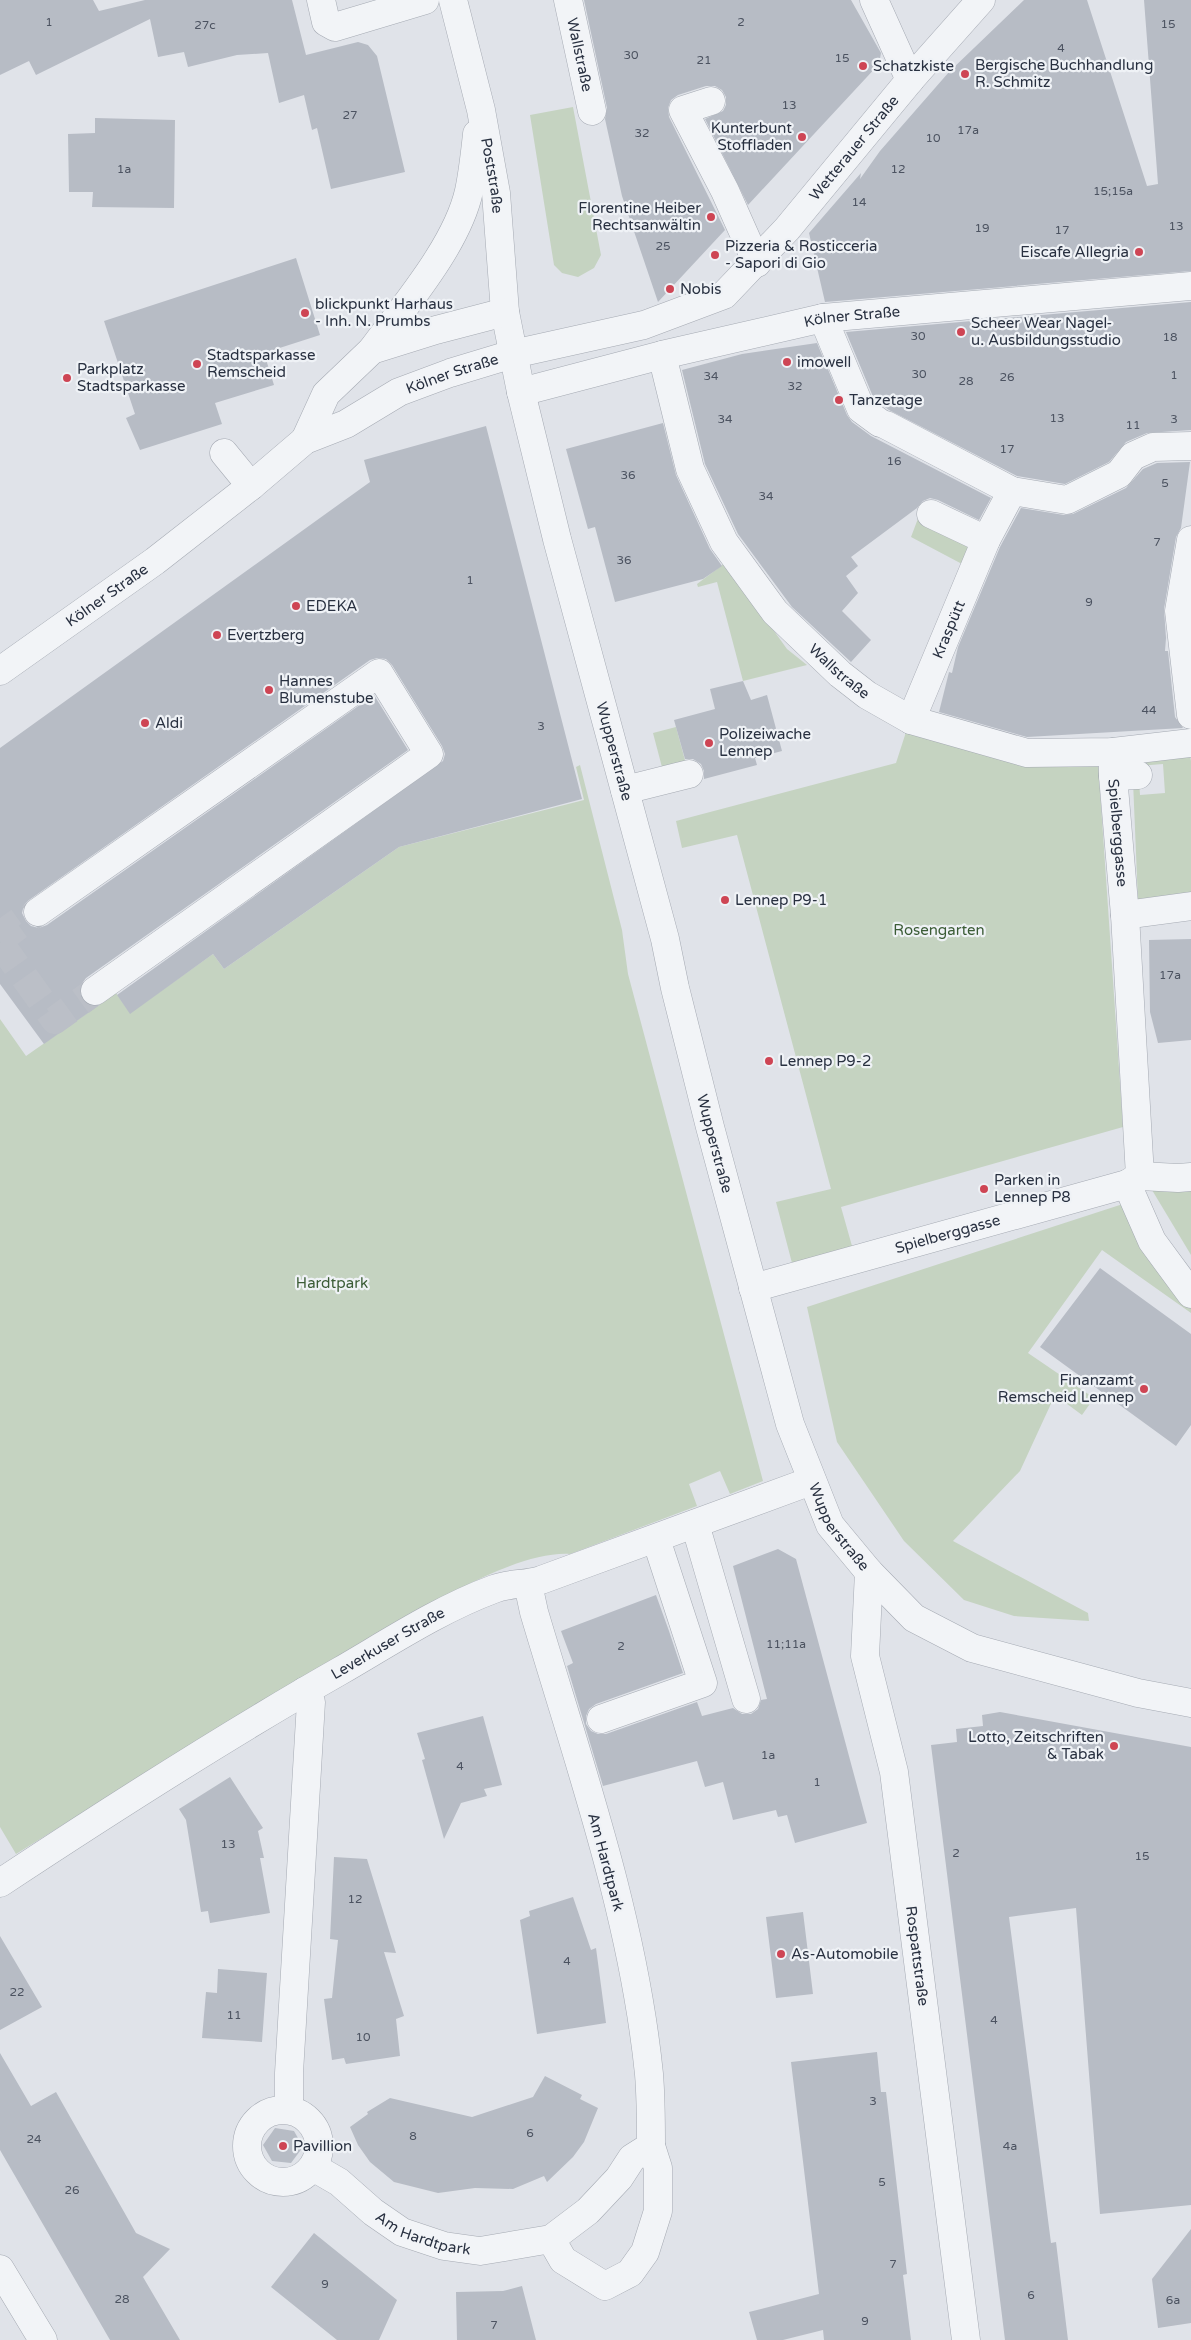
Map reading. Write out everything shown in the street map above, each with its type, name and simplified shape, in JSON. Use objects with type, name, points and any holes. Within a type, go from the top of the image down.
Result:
[{"type":"street","points":[[321,0],[326,22],[335,27],[425,0]]},
{"type":"street","name":"Poststraße","points":[[452,0],[481,110],[496,193],[505,312],[513,354]]},
{"type":"street","name":"Wallstraße","points":[[568,0],[592,111]]},
{"type":"street","points":[[874,0],[910,80]]},
{"type":"street","name":"Wetterauer Straße","points":[[724,295],[757,263],[910,80],[981,0]]},
{"type":"street","points":[[710,101],[683,110],[725,191],[757,263]]},
{"type":"street","points":[[372,350],[442,253],[454,229],[469,192],[481,110]]},
{"type":"street","name":"Kölner Straße","points":[[521,392],[662,354],[823,318],[1191,286]]},
{"type":"street","name":"Kölner Straße","points":[[0,671],[156,561],[251,486],[305,440],[346,424],[399,392],[450,373],[513,354],[644,325],[724,295]]},
{"type":"street","name":"Kölner Straße","points":[[305,440],[326,394],[372,350],[436,330],[505,312]]},
{"type":"street","points":[[823,318],[861,409],[883,424],[1012,491],[1067,500],[1119,474],[1133,456],[1153,447],[1191,446]]},
{"type":"street","name":"Wupperstraße","points":[[513,354],[557,540],[665,939],[674,988],[753,1288],[790,1424],[830,1526],[869,1572],[914,1618],[972,1648],[1138,1693],[1191,1703]]},
{"type":"street","name":"Wallstraße","points":[[662,354],[690,469],[724,542],[775,612],[840,674],[867,695],[911,720],[1027,753],[1121,768],[1191,742]]},
{"type":"street","points":[[224,453],[251,486]]},
{"type":"street","name":"Kraspütt","points":[[911,720],[986,540],[1012,491]]},
{"type":"street","points":[[931,514],[986,540]]},
{"type":"street","points":[[1191,540],[1179,611],[1191,715]]},
{"type":"street","points":[[38,912],[379,673],[429,754],[95,991]]},
{"type":"street","name":"Spielberggasse","points":[[1121,768],[1133,1180]]},
{"type":"street","points":[[625,790],[689,774]]},
{"type":"street","points":[[1125,914],[1191,906]]},
{"type":"street","name":"Spielberggasse","points":[[753,1288],[1133,1180],[1191,1177]]},
{"type":"street","points":[[1133,1180],[1152,1241],[1191,1294]]},
{"type":"street","name":"Leverkuser Straße","points":[[0,1882],[124,1801],[305,1691],[440,1613],[493,1589],[515,1583],[528,1584],[811,1481]]},
{"type":"street","points":[[695,1524],[746,1699]]},
{"type":"street","points":[[601,1719],[703,1683],[656,1539]]},
{"type":"street","name":"Rospattstraße","points":[[869,1572],[865,1656],[894,1772],[966,2340]]},
{"type":"street","name":"Am Hardtpark","points":[[528,1584],[534,1612],[610,1868],[635,1983],[649,2075],[651,2146],[658,2168],[658,2211],[645,2252],[630,2273],[605,2286],[562,2260],[551,2239]]},
{"type":"street","points":[[289,2109],[288,2073],[311,1702],[305,1691]]},
{"type":"street","points":[[289,2109],[301,2114],[317,2132],[320,2144],[318,2156],[313,2167],[304,2176],[292,2182],[279,2182],[266,2178],[256,2171],[249,2160],[247,2147],[248,2134],[254,2123],[264,2114],[276,2110],[289,2109]]},
{"type":"street","name":"Am Hardtpark","points":[[313,2167],[339,2182],[374,2212],[402,2232],[444,2246],[480,2250],[551,2239],[588,2211],[618,2178],[632,2158],[651,2146]]},
{"type":"street","points":[[0,2269],[43,2340]]},
{"type":"green space","points":[[573,107],[601,255],[594,268],[578,277],[562,273],[554,265],[530,115]]},
{"type":"green space","points":[[919,516],[973,541],[962,564],[911,537]]},
{"type":"green space","points":[[725,563],[787,649],[807,665],[743,681],[717,582],[698,587],[697,584]]},
{"type":"green space","points":[[676,727],[686,764],[663,771],[653,733]]},
{"type":"green space","name":"Rosengarten","points":[[906,732],[1098,761],[1123,1127],[841,1207],[852,1246],[792,1263],[776,1202],[831,1189],[737,835],[682,848],[676,821],[896,763]]},
{"type":"green space","points":[[1189,751],[1191,761],[1191,895],[1138,901],[1133,781],[1139,781],[1140,795],[1165,793],[1163,764],[1138,766],[1137,757]]},
{"type":"green space","name":"Hardtpark","points":[[580,765],[622,930],[628,974],[763,1481],[730,1494],[720,1471],[689,1484],[697,1506],[570,1554],[543,1556],[511,1565],[478,1579],[409,1616],[16,1854],[0,1827],[0,1019],[26,1056],[116,993],[130,1013],[213,954],[224,969],[399,847],[584,800],[576,767]]},
{"type":"green space","points":[[1191,1182],[1191,1255],[1149,1185]]},
{"type":"green space","points":[[1126,1203],[1191,1297],[1191,1313],[1102,1250],[1028,1353],[1094,1398],[1082,1415],[1055,1395],[1020,1471],[953,1541],[1088,1613],[1089,1621],[1014,1616],[964,1600],[904,1541],[837,1442],[807,1307]]},
{"type":"building","points":[[0,0],[93,0],[99,11],[145,0],[292,0],[306,55],[358,42],[368,45],[377,56],[405,172],[331,189],[317,128],[312,130],[304,95],[279,103],[268,53],[237,55],[188,67],[184,52],[158,57],[150,19],[36,75],[29,61],[0,75]]},
{"type":"building","points":[[584,0],[851,0],[881,53],[879,64],[748,205],[705,119],[723,111],[726,105],[726,97],[722,90],[715,86],[706,86],[678,95],[671,100],[668,108],[669,117],[725,230],[658,302],[622,196],[605,119],[607,108]]},
{"type":"building","points":[[1024,0],[1087,0],[1147,186],[1158,184],[1144,0],[1191,0],[1191,271],[825,302],[809,233],[861,173],[860,179],[880,151],[949,72]]},
{"type":"building","points":[[95,118],[175,120],[174,208],[92,207],[93,192],[69,192],[68,134],[95,133]]},
{"type":"building","points":[[296,258],[320,335],[264,353],[274,385],[215,403],[222,424],[140,450],[126,418],[135,414],[104,321]]},
{"type":"building","points":[[1191,302],[1191,430],[1147,433],[1126,442],[1109,462],[1065,484],[1017,476],[889,410],[874,399],[846,332]]},
{"type":"building","points":[[817,343],[847,415],[852,422],[871,436],[991,498],[979,520],[930,498],[923,501],[917,508],[851,557],[858,566],[846,576],[858,593],[842,611],[871,640],[851,662],[792,607],[738,534],[705,464],[682,370],[742,354]]},
{"type":"building","points":[[663,423],[676,475],[710,549],[722,566],[703,579],[615,602],[595,527],[588,529],[566,449]]},
{"type":"building","points":[[486,426],[582,799],[399,847],[224,969],[213,954],[130,1014],[117,995],[443,761],[445,754],[442,746],[392,665],[386,659],[377,658],[370,660],[24,905],[22,913],[31,926],[39,928],[47,925],[374,695],[408,750],[86,978],[81,985],[80,993],[82,1000],[89,1005],[98,1006],[44,1044],[0,984],[0,748],[370,482],[364,460]]},
{"type":"building","points":[[1190,462],[1181,528],[1176,537],[1164,609],[1165,651],[1168,651],[1175,717],[1183,728],[1027,737],[939,712],[949,672],[952,673],[958,647],[1000,547],[1021,508],[1064,515],[1073,514],[1126,488],[1143,469],[1157,463]]},
{"type":"building","points":[[743,681],[751,700],[767,695],[782,751],[755,758],[757,765],[704,779],[704,771],[701,764],[693,759],[685,759],[674,720],[715,709],[710,689]]},
{"type":"building","points":[[1191,939],[1191,1040],[1158,1043],[1150,1012],[1149,940]]},
{"type":"building","name":"Finanzamt Remscheid Lennep","points":[[1100,1268],[1191,1334],[1191,1425],[1176,1446],[1040,1347]]},
{"type":"building","points":[[778,1549],[796,1559],[867,1823],[795,1843],[787,1815],[778,1817],[776,1810],[733,1820],[723,1782],[705,1787],[697,1761],[603,1786],[567,1666],[573,1663],[561,1631],[656,1595],[683,1673],[596,1704],[589,1709],[586,1716],[586,1724],[591,1731],[598,1734],[606,1734],[697,1702],[702,1716],[733,1708],[742,1714],[751,1714],[758,1709],[761,1700],[767,1699],[733,1566]]},
{"type":"building","points":[[1000,1712],[1191,1747],[1191,2205],[1100,2214],[1076,1908],[1009,1917],[1051,2243],[1056,2242],[1068,2340],[1005,2340],[931,1745],[957,1742],[956,1729],[983,1726],[982,1715]]},
{"type":"building","points":[[483,1716],[502,1785],[484,1789],[487,1796],[461,1803],[444,1839],[422,1760],[425,1759],[417,1733]]},
{"type":"building","points":[[230,1777],[263,1828],[258,1831],[264,1858],[260,1858],[270,1913],[210,1923],[208,1911],[201,1912],[186,1820],[179,1809]]},
{"type":"building","points":[[334,1857],[367,1859],[396,1953],[384,1952],[404,2016],[396,2019],[400,2056],[346,2064],[344,2058],[332,2060],[324,1999],[332,1998],[338,1940],[330,1939]]},
{"type":"building","points":[[573,1897],[591,1950],[596,1948],[606,2023],[537,2034],[520,1920],[530,1916],[529,1911]]},
{"type":"building","points":[[803,1912],[813,1994],[776,1998],[766,1917]]},
{"type":"building","points":[[0,1936],[42,2007],[0,2030]]},
{"type":"building","points":[[218,1969],[267,1973],[262,2042],[202,2038],[206,1992],[217,1993]]},
{"type":"building","points":[[877,2052],[881,2092],[886,2092],[907,2274],[903,2275],[911,2340],[824,2340],[823,2330],[783,2340],[757,2340],[749,2312],[819,2294],[791,2062]]},
{"type":"building","points":[[0,2053],[31,2106],[56,2092],[136,2233],[170,2249],[143,2277],[180,2340],[110,2340],[0,2150]]},
{"type":"building","points":[[545,2076],[582,2095],[580,2099],[598,2108],[584,2142],[573,2157],[547,2182],[544,2176],[513,2189],[475,2188],[438,2193],[394,2182],[370,2162],[358,2145],[350,2127],[368,2114],[367,2112],[390,2098],[472,2117],[533,2097]]},
{"type":"building","name":"Pavillion","points":[[275,2128],[294,2131],[303,2147],[291,2163],[272,2161],[263,2145]]},
{"type":"building","points":[[1191,2229],[1191,2323],[1158,2328],[1152,2279]]},
{"type":"building","points":[[314,2233],[397,2300],[379,2340],[337,2340],[271,2287]]},
{"type":"building","points":[[522,2286],[536,2340],[457,2340],[456,2292],[503,2291]]},
{"type":"tunnel","points":[[0,918],[10,932],[38,912]]},
{"type":"tunnel","points":[[0,943],[55,1020],[95,991]]},
{"type":"place","name":"Schatzkiste","points":[[863,66]]},
{"type":"place","name":"Bergische Buchhandlung R. Schmitz","points":[[965,74]]},
{"type":"place","name":"Kunterbunt Stoffladen","points":[[802,137]]},
{"type":"place","name":"Florentine Heiber Rechtsanwältin","points":[[711,217]]},
{"type":"place","name":"Eiscafe Allegria","points":[[1139,252]]},
{"type":"place","name":"Pizzeria & Rosticceria - Sapori di Gio","points":[[715,255]]},
{"type":"place","name":"Nobis","points":[[670,289]]},
{"type":"place","name":"blickpunkt Harhaus - Inh. N. Prumbs","points":[[305,313]]},
{"type":"place","name":"Scheer Wear Nagel- u. Ausbildungsstudio","points":[[961,332]]},
{"type":"place","name":"imowell","points":[[787,362]]},
{"type":"place","name":"Stadtsparkasse Remscheid","points":[[197,364]]},
{"type":"place","name":"Parkplatz Stadtsparkasse","points":[[67,378]]},
{"type":"place","name":"Tanzetage","points":[[839,400]]},
{"type":"place","name":"EDEKA","points":[[296,606]]},
{"type":"place","name":"Evertzberg","points":[[217,635]]},
{"type":"place","name":"Hannes Blumenstube","points":[[269,690]]},
{"type":"place","name":"Aldi","points":[[145,723]]},
{"type":"place","name":"Polizeiwache Lennep","points":[[709,743]]},
{"type":"place","name":"Lennep P9-1","points":[[725,900]]},
{"type":"place","name":"Lennep P9-2","points":[[769,1061]]},
{"type":"place","name":"Parken in Lennep P8","points":[[984,1189]]},
{"type":"place","name":"Finanzamt Remscheid Lennep","points":[[1144,1389]]},
{"type":"place","name":"Lotto, Zeitschriften & Tabak","points":[[1114,1746]]},
{"type":"place","name":"As-Automobile","points":[[781,1954]]},
{"type":"place","name":"Pavillion","points":[[283,2146]]}]
